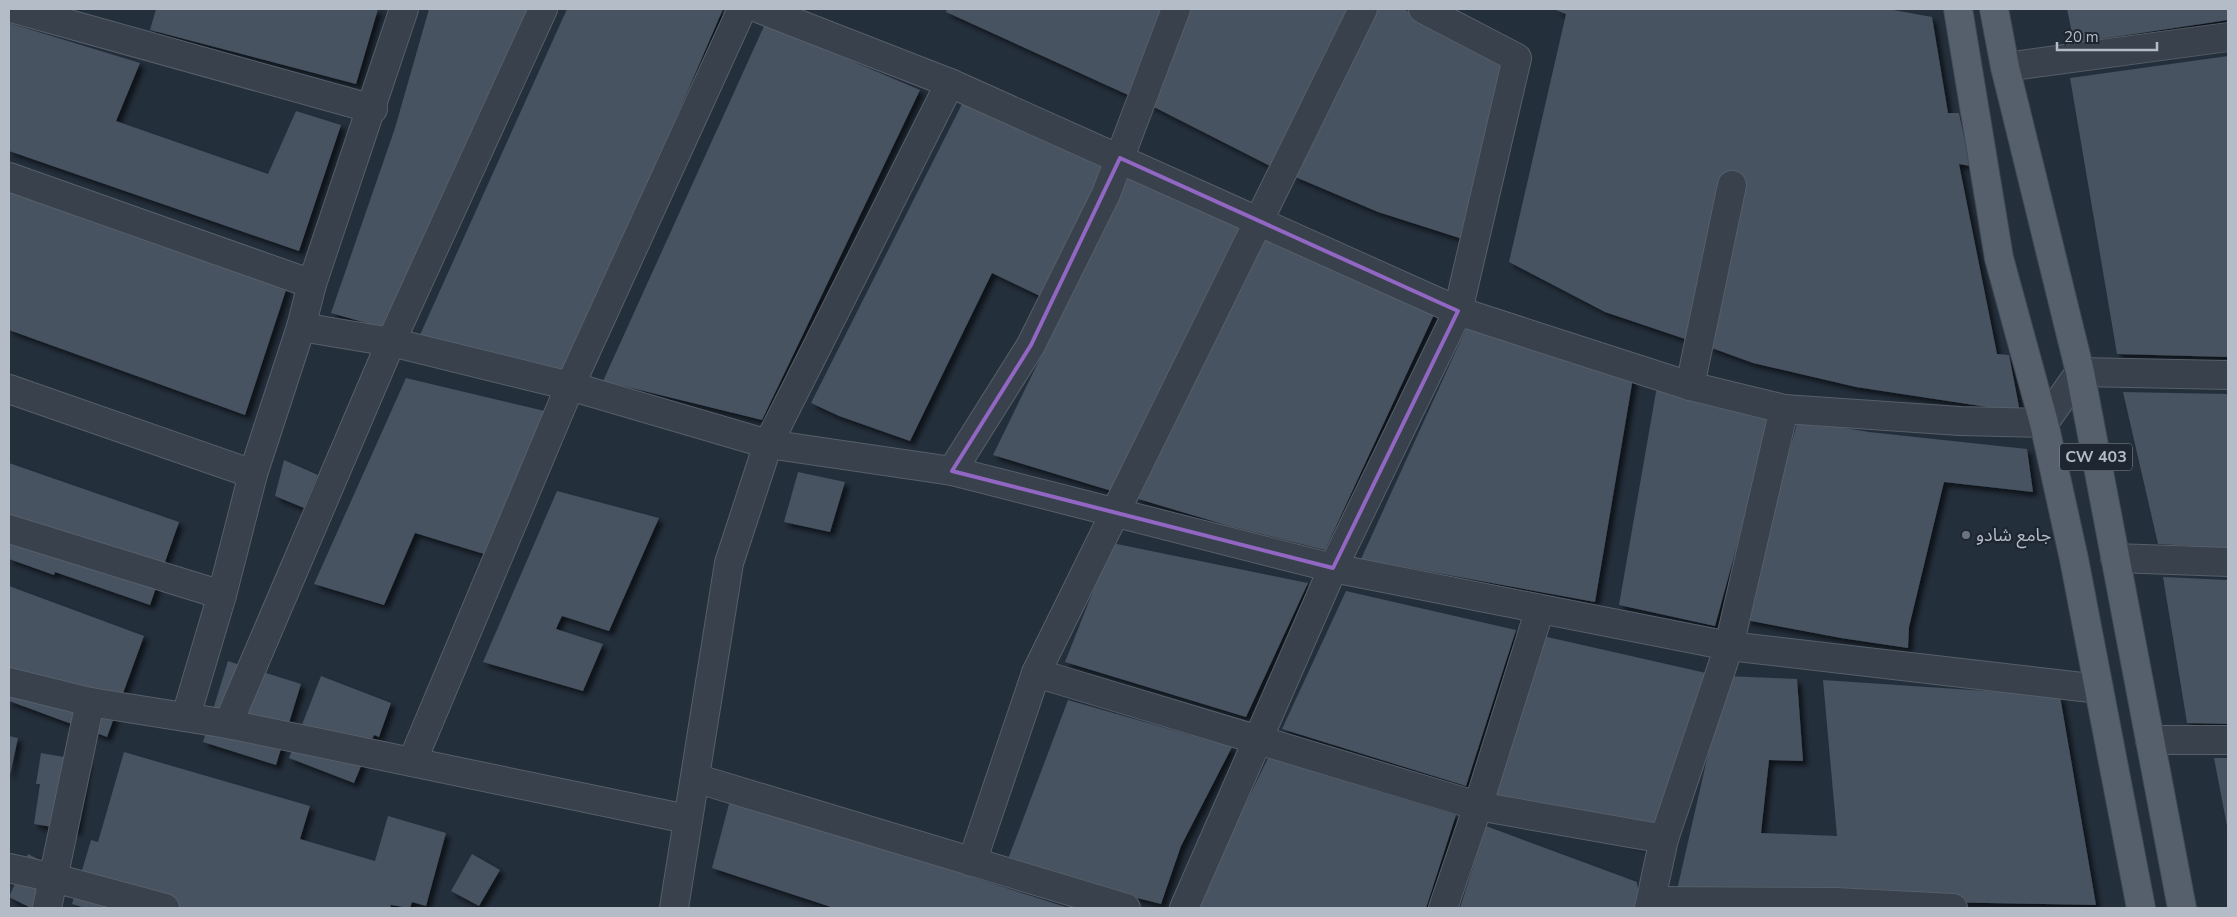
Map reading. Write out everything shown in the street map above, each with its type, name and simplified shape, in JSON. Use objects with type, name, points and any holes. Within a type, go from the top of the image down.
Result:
[{"type":"main road","name":"CW 403","points":[[1958,9],[1999,258],[2044,423],[2099,689],[2140,908]]},
{"type":"main road","name":"CW 403","points":[[1994,9],[2005,68],[2080,372],[2182,908]]},
{"type":"street","points":[[15,9],[373,109]]},
{"type":"street","points":[[186,716],[222,595],[254,474],[301,327],[312,284],[373,109],[404,9]]},
{"type":"street","points":[[228,724],[391,342],[544,9]]},
{"type":"street","points":[[412,762],[570,386],[742,9]]},
{"type":"street","points":[[952,471],[1031,345],[1106,194],[1176,9]]},
{"type":"street","points":[[972,862],[1036,673],[1259,223],[1362,9]]},
{"type":"street","points":[[1184,908],[1334,568],[1458,311],[1517,58],[1422,9]]},
{"type":"street","points":[[777,12],[950,83],[1458,311],[1690,386],[1784,409],[1960,421],[2044,423],[2080,372],[2228,375]]},
{"type":"street","points":[[2005,68],[2228,37]]},
{"type":"street","points":[[674,908],[729,563],[768,444],[950,83]]},
{"type":"street","points":[[9,177],[312,284]]},
{"type":"street","points":[[1690,386],[1732,185]]},
{"type":"street","points":[[301,327],[391,342],[570,386],[768,444],[952,471],[1334,568],[1728,646],[2099,689]]},
{"type":"street","points":[[9,389],[254,474]]},
{"type":"street","points":[[1784,409],[1728,646],[1664,839],[1650,905],[1836,905],[1952,908]]},
{"type":"street","points":[[9,529],[222,595]]},
{"type":"street","points":[[2115,558],[2228,562]]},
{"type":"street","points":[[1443,908],[1478,806],[1540,609]]},
{"type":"street","points":[[1036,673],[1478,806],[1664,839]]},
{"type":"street","points":[[9,682],[90,702],[228,724],[687,819]]},
{"type":"street","points":[[47,908],[90,702]]},
{"type":"street","points":[[2150,740],[2228,740]]},
{"type":"street","points":[[695,778],[1126,908]]},
{"type":"street","points":[[9,868],[165,908]]},
{"type":"highlighted area","points":[[1120,158],[1458,311],[1333,568],[952,471],[1031,345]]},
{"type":"building","points":[[156,9],[378,9],[356,84],[150,30]]},
{"type":"building","points":[[429,9],[530,9],[384,328],[331,313],[395,128]]},
{"type":"building","points":[[567,9],[723,9],[567,372],[419,337]]},
{"type":"building","points":[[947,9],[1161,9],[1128,95],[946,12]]},
{"type":"building","points":[[1188,9],[1351,9],[1272,167],[1150,105]]},
{"type":"building","points":[[1377,9],[1404,9],[1507,65],[1472,242],[1378,212],[1293,176]]},
{"type":"building","points":[[1553,9],[1888,9],[1932,17],[1948,113],[1959,113],[1970,166],[1959,164],[1997,354],[2009,355],[2020,412],[1856,387],[1753,363],[1709,347],[1742,177],[1722,174],[1708,260],[1691,341],[1605,312],[1509,262],[1566,14]]},
{"type":"building","points":[[2067,9],[2228,9],[2228,20],[2074,43]]},
{"type":"building","points":[[9,23],[140,63],[116,121],[268,174],[296,111],[341,125],[299,251],[9,151]]},
{"type":"building","points":[[765,24],[920,90],[762,420],[603,381]]},
{"type":"building","points":[[2228,56],[2228,357],[2117,354],[2070,78]]},
{"type":"building","points":[[966,96],[1107,159],[1042,297],[992,273],[910,441],[839,416],[811,403]]},
{"type":"building","points":[[1132,170],[1246,223],[1115,492],[993,455]]},
{"type":"building","points":[[9,191],[287,287],[245,415],[9,330]]},
{"type":"building","points":[[1264,231],[1438,306],[1325,550],[1229,526],[1135,498]]},
{"type":"building","points":[[1470,320],[1633,378],[1595,602],[1361,559]]},
{"type":"building","points":[[406,378],[549,412],[515,481],[484,554],[415,533],[384,605],[314,584]]},
{"type":"building","points":[[1657,386],[1773,414],[1715,626],[1619,605]]},
{"type":"building","points":[[2123,392],[2228,394],[2228,548],[2158,544]]},
{"type":"building","points":[[1798,420],[1869,432],[2027,449],[2033,492],[1944,482],[1909,627],[1908,648],[1841,638],[1746,620],[1755,574]]},
{"type":"building","points":[[284,460],[318,475],[304,508],[275,496]]},
{"type":"building","points":[[9,463],[179,522],[150,605],[55,572],[54,575],[9,559]]},
{"type":"building","points":[[798,472],[845,482],[830,532],[784,522]]},
{"type":"building","points":[[557,491],[659,518],[609,631],[562,616],[559,622],[556,629],[603,644],[583,691],[483,662]]},
{"type":"building","points":[[1112,543],[1308,583],[1246,717],[1065,662]]},
{"type":"building","points":[[2163,577],[2228,580],[2228,724],[2187,723]]},
{"type":"building","points":[[9,586],[144,636],[107,737],[9,701]]},
{"type":"building","points":[[1346,591],[1516,630],[1466,786],[1282,729]]},
{"type":"building","points":[[1543,636],[1706,673],[1658,852],[1495,796]]},
{"type":"building","points":[[228,661],[301,684],[276,765],[203,742]]},
{"type":"building","points":[[321,676],[391,703],[379,737],[374,735],[354,783],[289,758]]},
{"type":"building","points":[[1726,676],[1797,679],[1803,761],[1769,760],[1761,833],[1837,836],[1823,680],[2060,696],[2096,905],[1935,902],[1674,903]]},
{"type":"building","points":[[1068,700],[1232,747],[1181,846],[1161,904],[1074,882],[1008,859]]},
{"type":"building","points":[[9,736],[18,738],[10,775],[9,775]]},
{"type":"building","points":[[124,752],[310,806],[300,839],[375,861],[388,816],[446,833],[426,906],[412,902],[410,908],[391,905],[390,908],[85,908],[72,904],[91,840],[98,842]]},
{"type":"building","points":[[41,753],[87,761],[77,831],[34,824],[40,784],[36,784]]},
{"type":"building","points":[[1268,758],[1456,815],[1426,908],[1195,908]]},
{"type":"building","points":[[2214,758],[2228,758],[2228,826],[2227,826]]},
{"type":"building","points":[[730,800],[1069,908],[834,908],[712,868]]},
{"type":"building","points":[[1486,826],[1637,882],[1639,897],[1636,908],[1460,908]]},
{"type":"building","points":[[28,854],[63,872],[46,908],[31,908],[9,897]]},
{"type":"building","points":[[472,854],[500,870],[479,906],[451,891]]},
{"type":"place","name":"جامع شادو","points":[[1966,535]]}]
